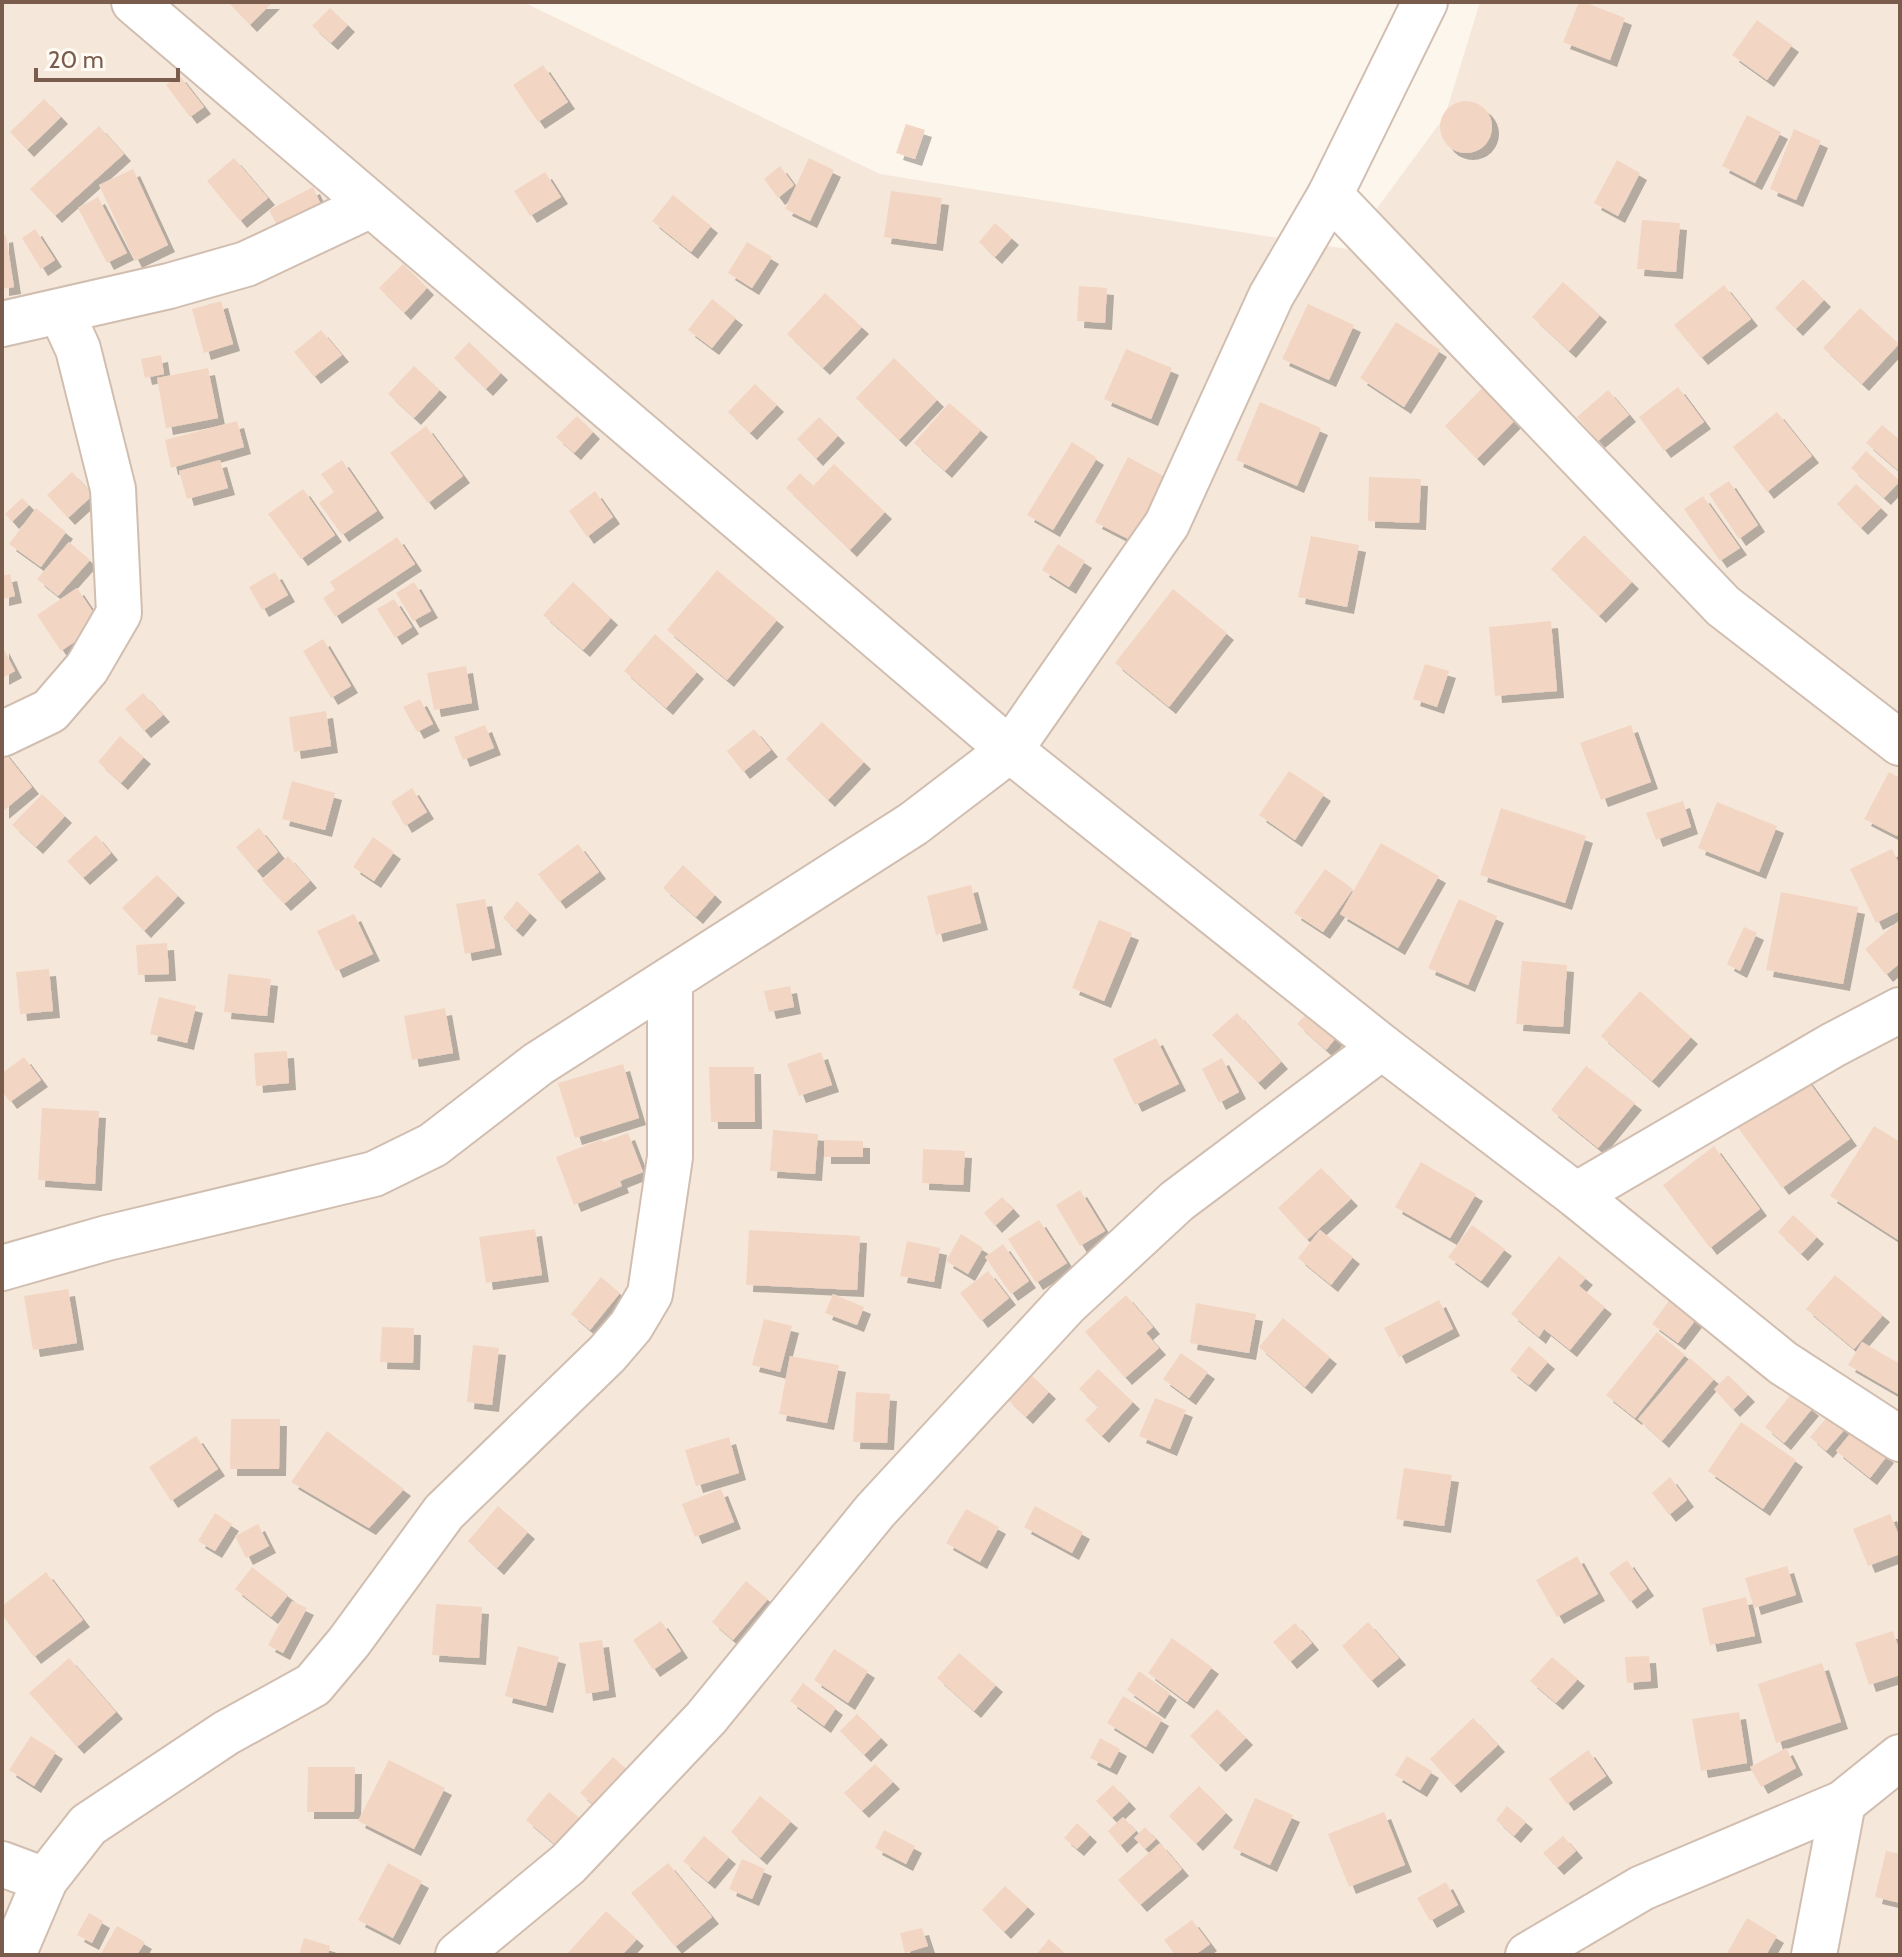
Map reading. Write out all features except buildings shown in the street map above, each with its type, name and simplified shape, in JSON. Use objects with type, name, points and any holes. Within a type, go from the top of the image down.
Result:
[{"type":"street","points":[[134,2],[1010,750],[1382,1047],[1576,1195],[1783,1363],[1900,1439]]},
{"type":"street","points":[[2,1268],[107,1238],[374,1174],[433,1145],[538,1064],[913,824],[1010,750],[1167,524],[1271,296],[1330,195],[1425,2]]},
{"type":"street","points":[[1330,195],[1723,606],[1900,743]]},
{"type":"street","points":[[2,324],[169,286],[246,264],[371,205]]},
{"type":"street","points":[[2,734],[50,711],[87,668],[119,613],[113,489],[78,349],[61,312]]},
{"type":"street","points":[[13,1955],[45,1880],[88,1825],[226,1733],[313,1685],[349,1642],[444,1512],[607,1354],[631,1326],[650,1294],[670,1157],[670,980]]},
{"type":"street","points":[[1576,1195],[1833,1045],[1900,1010]]},
{"type":"street","points":[[458,1955],[568,1864],[706,1718],[875,1511],[1066,1304],[1177,1201],[1382,1047]]},
{"type":"street","points":[[1528,1955],[1642,1888],[1843,1803],[1900,1757]]},
{"type":"street","points":[[1814,1955],[1843,1803]]},
{"type":"street","points":[[2,1864],[45,1880]]},
{"type":"shaded area","points":[[2,2],[523,2],[880,174],[1347,249],[1445,116],[1480,2],[1900,2],[1900,1955],[2,1955]]}]
